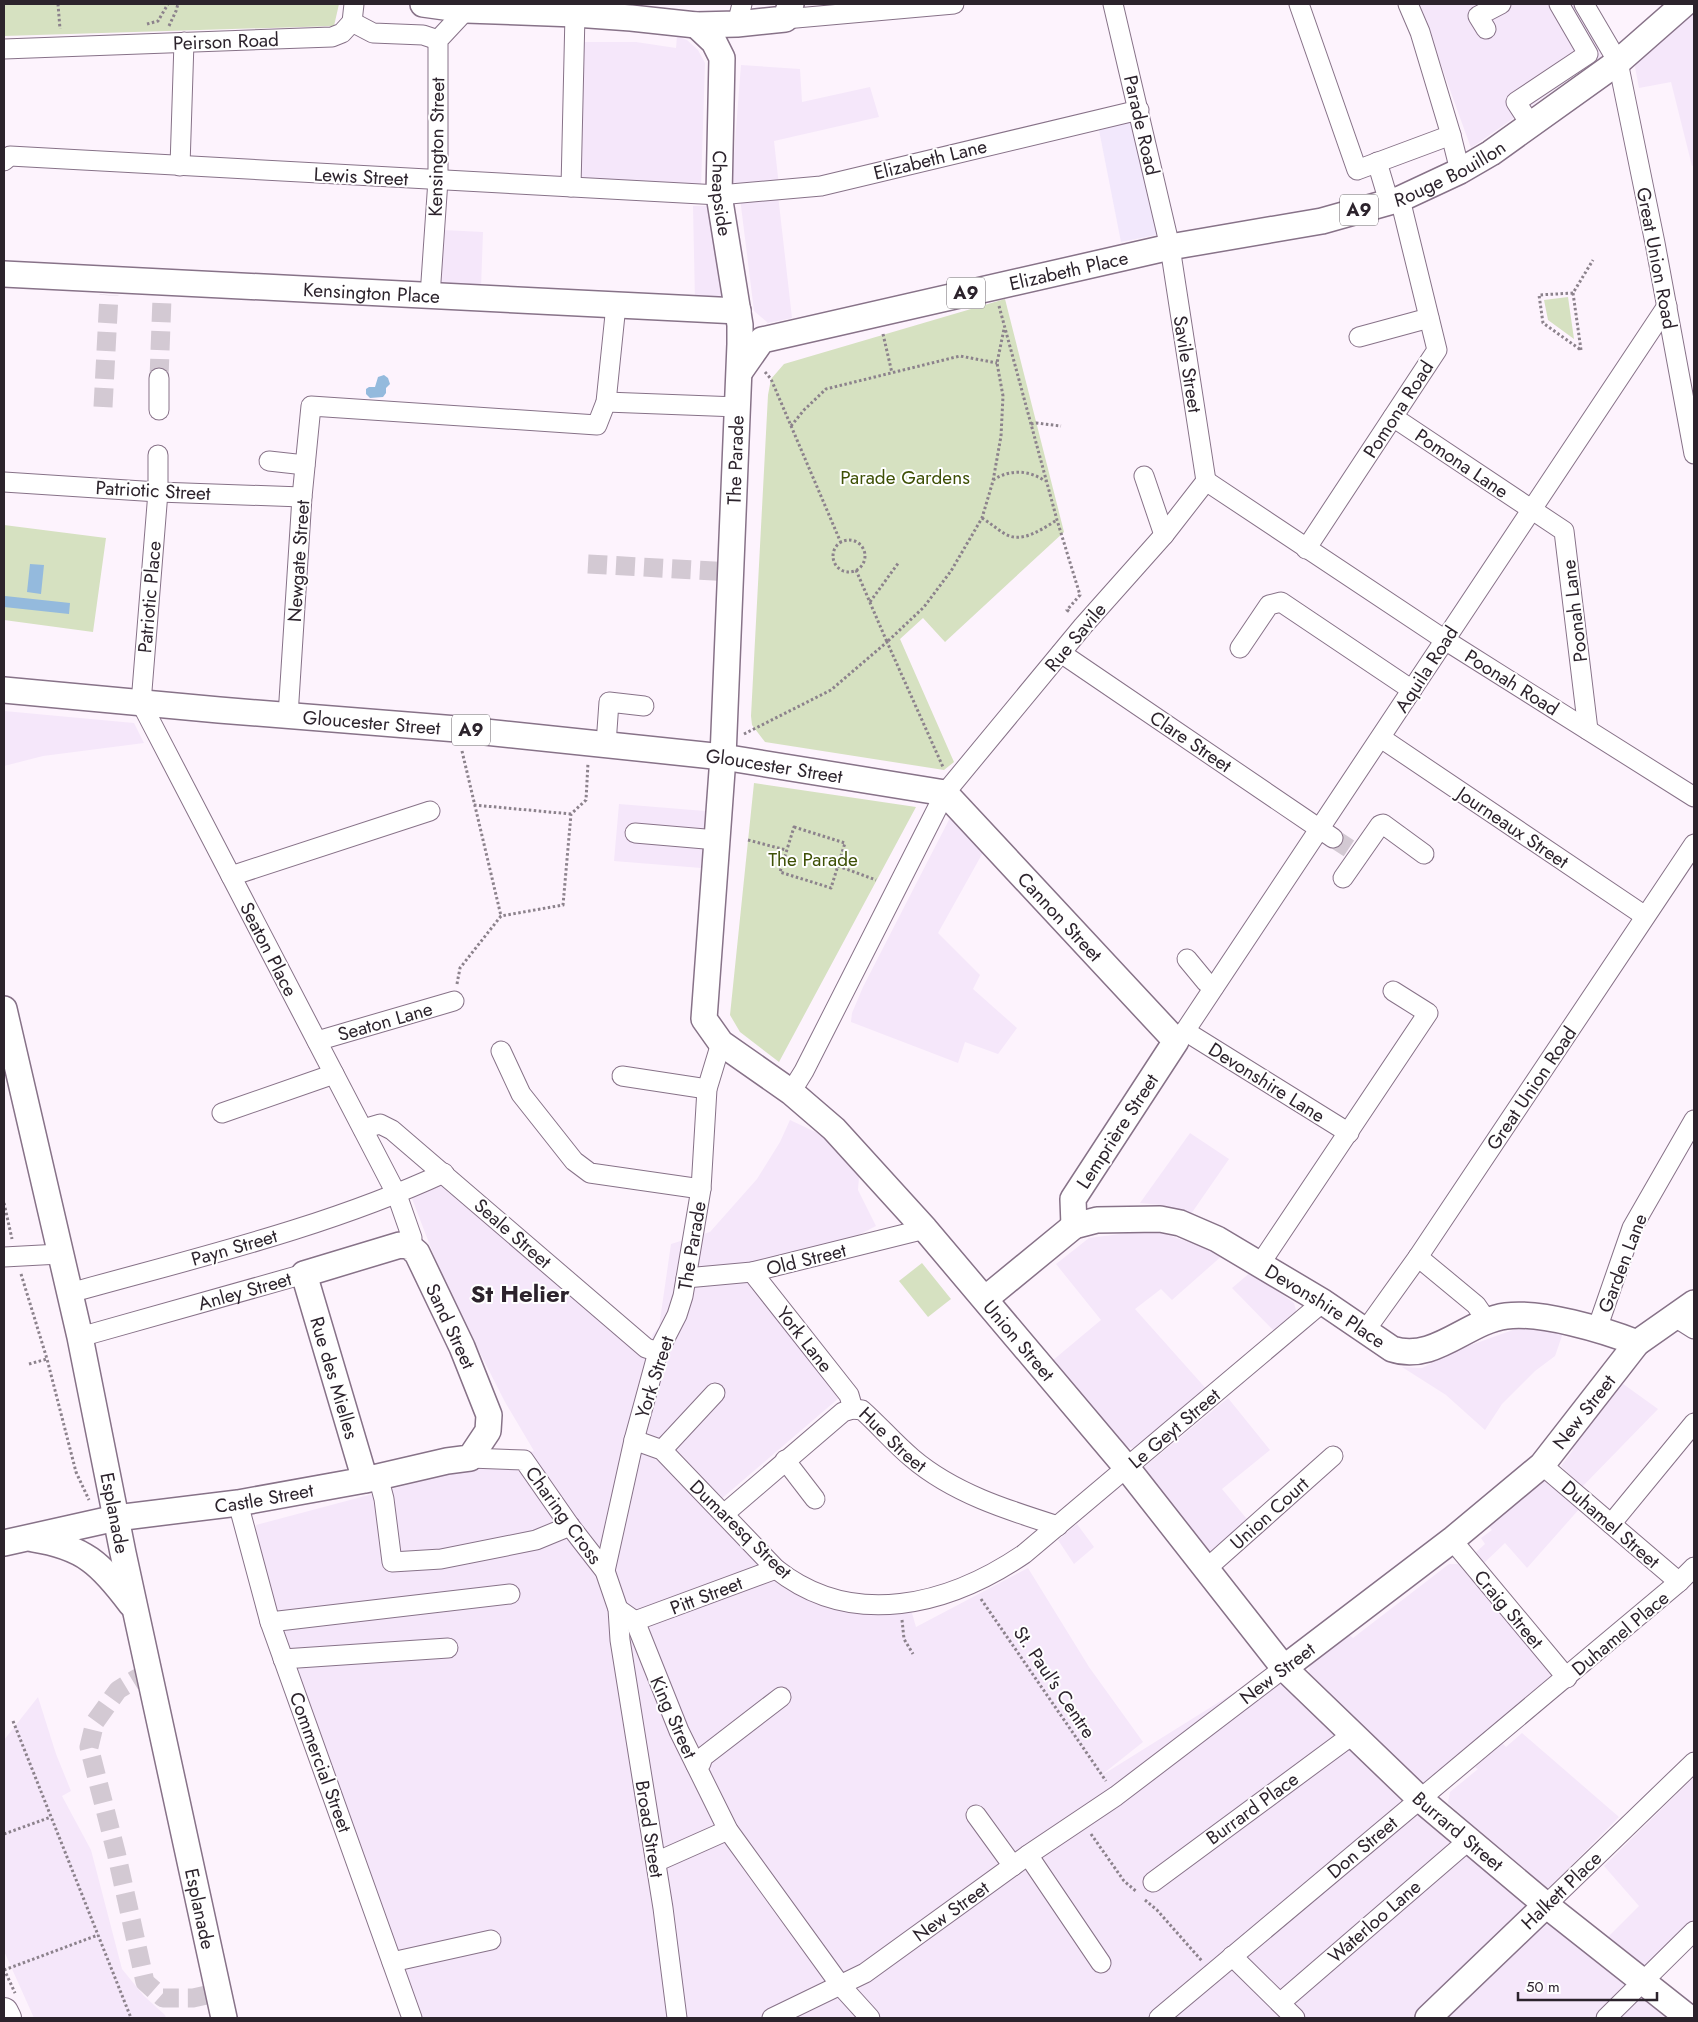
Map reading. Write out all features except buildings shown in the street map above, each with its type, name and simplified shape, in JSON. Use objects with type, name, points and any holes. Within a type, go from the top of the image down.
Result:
[{"type":"highway","points":[[4,2012],[7,2018]]},
{"type":"main road","points":[[423,4],[466,10],[575,14],[628,11],[696,25],[788,11]]},
{"type":"main road","name":"Rouge Bouillon","points":[[1170,247],[1322,221],[1394,200],[1460,171],[1491,153],[1618,62],[1684,4]]},
{"type":"main road","points":[[696,25],[718,50],[739,37],[745,17]]},
{"type":"main road","name":"Cheapside","points":[[718,50],[720,195],[745,330]]},
{"type":"main road","name":"Elizabeth Place","points":[[745,330],[879,314],[1170,247]]},
{"type":"main road","name":"Kensington Place","points":[[4,274],[109,287],[162,290],[430,296],[616,305],[745,330]]},
{"type":"main road","name":"The Parade","points":[[721,1043],[704,1019],[724,757],[738,407],[745,330]]},
{"type":"main road","name":"Gloucester Street","points":[[4,690],[598,743],[724,757],[945,793]]},
{"type":"main road","name":"Cannon Street","points":[[945,793],[1180,1036]]},
{"type":"main road","name":"Esplanade","points":[[4,1009],[80,1337],[108,1520],[135,1609],[224,2018]]},
{"type":"main road","name":"Lemprière Street","points":[[1074,1226],[1073,1199],[1180,1036]]},
{"type":"main road","name":"Union Street","points":[[721,1043],[791,1092],[834,1129],[925,1229],[1127,1468],[1205,1570],[1284,1668]]},
{"type":"main road","name":"Devonshire Place","points":[[1074,1226],[1097,1220],[1160,1219],[1180,1224],[1216,1239],[1260,1264],[1323,1302],[1392,1349],[1404,1353],[1438,1345],[1488,1321],[1506,1316],[1537,1317],[1597,1330],[1636,1343]]},
{"type":"main road","points":[[985,1299],[1074,1226]]},
{"type":"main road","name":"Anley Street","points":[[304,1274],[400,1244],[409,1246]]},
{"type":"main road","name":"Sand Street","points":[[409,1246],[417,1253],[462,1347],[489,1415],[488,1431],[470,1458]]},
{"type":"main road","name":"Rue des Mielles","points":[[304,1274],[372,1478]]},
{"type":"main road","name":"New Street","points":[[1284,1668],[1452,1540],[1542,1465],[1636,1343],[1688,1316]]},
{"type":"main road","name":"Castle Street","points":[[14,1541],[108,1520],[238,1503],[470,1458]]},
{"type":"main road","points":[[14,1541],[58,1543],[88,1558],[110,1576],[135,1609]]},
{"type":"main road","name":"Burrard Street","points":[[1284,1668],[1420,1799],[1546,1905],[1688,2018]]},
{"type":"main road","name":"Halkett Place","points":[[1428,2018],[1546,1905]]},
{"type":"street","points":[[788,11],[954,4]]},
{"type":"street","name":"Parade Road","points":[[1113,4],[1170,247]]},
{"type":"street","points":[[1299,4],[1357,170],[1451,135]]},
{"type":"street","points":[[1408,4],[1420,32],[1460,171]]},
{"type":"street","points":[[1478,16],[1501,4]]},
{"type":"street","points":[[1531,125],[1516,102],[1588,54],[1559,4]]},
{"type":"street","points":[[1571,24],[1587,9]]},
{"type":"street","name":"Great Union Road","points":[[1587,9],[1618,62],[1667,306],[1694,454]]},
{"type":"street","points":[[438,40],[466,10]]},
{"type":"street","name":"Peirson Road","points":[[4,49],[332,37],[342,33],[353,13],[373,33],[423,35],[438,40]]},
{"type":"street","points":[[571,187],[575,14]]},
{"type":"street","name":"Kensington Street","points":[[430,296],[438,180],[438,40]]},
{"type":"street","points":[[180,166],[184,42]]},
{"type":"street","name":"Elizabeth Lane","points":[[720,195],[821,186],[1139,110]]},
{"type":"street","name":"Lewis Street","points":[[4,161],[10,156],[720,195]]},
{"type":"street","name":"Pomona Road","points":[[1306,549],[1437,350],[1394,200],[1377,162]]},
{"type":"street","name":"Savile Street","points":[[1170,247],[1206,481]]},
{"type":"street","points":[[616,305],[606,402],[738,407]]},
{"type":"street","name":"Aquila Road","points":[[1180,1036],[1327,833],[1381,738],[1667,306]]},
{"type":"street","points":[[1359,337],[1429,318]]},
{"type":"street","points":[[159,378],[159,410]]},
{"type":"street","name":"Newgate Street","points":[[288,716],[302,497],[311,406],[597,425],[606,402]]},
{"type":"street","name":"Pomona Lane","points":[[1392,417],[1531,509]]},
{"type":"street","name":"Patriotic Place","points":[[141,703],[158,492],[158,455]]},
{"type":"street","points":[[269,461],[305,465]]},
{"type":"street","points":[[1144,476],[1164,535]]},
{"type":"street","name":"Rue Savile","points":[[945,793],[1061,653],[1164,535],[1206,481]]},
{"type":"street","name":"Poonah Road","points":[[1206,481],[1445,640],[1694,797]]},
{"type":"street","name":"Patriotic Street","points":[[4,482],[158,492],[302,497]]},
{"type":"street","name":"Poonah Lane","points":[[1531,509],[1564,531],[1588,730]]},
{"type":"street","points":[[1240,648],[1269,605],[1282,602],[1412,690]]},
{"type":"street","name":"Clare Street","points":[[1061,653],[1327,833]]},
{"type":"street","points":[[598,743],[609,702],[644,706]]},
{"type":"street","name":"Seaton Place","points":[[141,703],[397,1194]]},
{"type":"street","name":"Journeaux Street","points":[[1381,738],[1644,916]]},
{"type":"street","points":[[791,1092],[804,1071],[945,793]]},
{"type":"street","points":[[231,876],[430,811]]},
{"type":"street","points":[[1343,878],[1358,854],[1383,824],[1424,854]]},
{"type":"street","points":[[636,833],[717,840]]},
{"type":"street","name":"Great Union Road","points":[[1365,1331],[1418,1257],[1644,916],[1694,844]]},
{"type":"street","points":[[1187,959],[1206,982],[1214,987]]},
{"type":"street","points":[[1260,1264],[1428,1013],[1393,991]]},
{"type":"street","name":"Seaton Lane","points":[[316,1041],[454,1001]]},
{"type":"street","name":"Devonshire Lane","points":[[1180,1036],[1349,1133]]},
{"type":"street","name":"The Parade","points":[[677,1315],[684,1296],[701,1189],[707,1089],[721,1043]]},
{"type":"street","points":[[502,1051],[521,1094],[574,1161],[590,1173],[701,1189]]},
{"type":"street","points":[[222,1113],[334,1074]]},
{"type":"street","points":[[622,1076],[707,1089]]},
{"type":"street","name":"Garden Lane","points":[[1597,1330],[1632,1228],[1694,1120]]},
{"type":"street","name":"Seale Street","points":[[363,1129],[380,1124],[392,1130],[646,1348],[658,1352]]},
{"type":"street","name":"Payn Street","points":[[70,1293],[254,1242],[397,1194],[444,1173]]},
{"type":"street","name":"Sand Street","points":[[397,1194],[412,1238],[409,1246]]},
{"type":"street","name":"Old Street","points":[[686,1278],[752,1272],[925,1229]]},
{"type":"street","points":[[12,1256],[60,1254]]},
{"type":"street","points":[[1418,1257],[1476,1306],[1488,1321]]},
{"type":"street","name":"York Lane","points":[[752,1272],[849,1395],[848,1410]]},
{"type":"street","name":"Anley Street","points":[[80,1337],[304,1274]]},
{"type":"street","name":"Le Geyt Street","points":[[1024,1554],[1323,1302]]},
{"type":"street","name":"York Street","points":[[634,1440],[658,1352],[677,1315]]},
{"type":"street","points":[[662,1450],[715,1393]]},
{"type":"street","name":"Hue Street","points":[[724,1514],[785,1460],[848,1410],[862,1410],[912,1458],[954,1486],[1010,1511],[1058,1526]]},
{"type":"street","points":[[1611,1524],[1694,1423]]},
{"type":"street","name":"Dumaresq Street","points":[[634,1440],[662,1450],[776,1568],[788,1578],[837,1601],[879,1605],[933,1598],[971,1584],[1005,1567],[1024,1554]]},
{"type":"street","name":"Charing Cross","points":[[605,1571],[634,1440]]},
{"type":"street","name":"Union Court","points":[[1205,1570],[1333,1456]]},
{"type":"street","name":"Castle Street","points":[[470,1458],[524,1460]]},
{"type":"street","name":"Charing Cross","points":[[524,1460],[570,1526],[605,1571],[618,1609],[620,1640]]},
{"type":"street","points":[[785,1460],[816,1499]]},
{"type":"street","name":"Duhamel Street","points":[[1542,1465],[1679,1582]]},
{"type":"street","points":[[372,1478],[384,1499],[392,1562],[441,1559],[527,1542],[570,1526]]},
{"type":"street","name":"Commercial Street","points":[[238,1503],[270,1622],[412,2018]]},
{"type":"street","name":"Craig Street","points":[[1452,1540],[1567,1678]]},
{"type":"street","name":"Duhamel Place","points":[[1567,1678],[1694,1567]]},
{"type":"street","name":"Pitt Street","points":[[635,1621],[776,1568]]},
{"type":"street","points":[[270,1622],[510,1594]]},
{"type":"street","points":[[618,1609],[635,1621]]},
{"type":"street","name":"King Street","points":[[635,1621],[679,1731],[728,1830],[841,1986],[870,2018]]},
{"type":"street","name":"Broad Street","points":[[620,1640],[656,1862],[677,2018]]},
{"type":"street","points":[[283,1659],[448,1648]]},
{"type":"street","name":"New Street","points":[[772,2018],[865,1973],[1028,1855],[1116,1796],[1284,1668]]},
{"type":"street","name":"Don Street","points":[[1158,2018],[1567,1678]]},
{"type":"street","points":[[696,1766],[703,1757],[781,1697]]},
{"type":"street","name":"Burrard Place","points":[[1152,1882],[1352,1735]]},
{"type":"street","name":"Halkett Place","points":[[1546,1905],[1694,1762]]},
{"type":"street","points":[[976,1816],[1013,1866]]},
{"type":"street","points":[[656,1862],[728,1830]]},
{"type":"street","name":"Waterloo Lane","points":[[1280,2002],[1469,1840]]},
{"type":"street","points":[[1028,1855],[1101,1963]]},
{"type":"street","points":[[1606,2018],[1694,1931]]},
{"type":"street","points":[[392,1962],[491,1940]]},
{"type":"street","points":[[1232,1956],[1295,2018]]},
{"type":"path","points":[[58,4],[60,30],[68,29]]},
{"type":"path","points":[[145,24],[158,21],[168,4]]},
{"type":"path","points":[[1573,293],[1539,295],[1543,323],[1581,350],[1573,293],[1593,260]]},
{"type":"path","points":[[879,314],[892,373]]},
{"type":"path","points":[[724,757],[742,735],[831,690],[888,642],[924,607],[946,578],[982,518],[993,481],[1001,436],[1003,396],[997,363],[1004,329],[1057,520],[1080,595],[1068,610],[1073,615]]},
{"type":"path","points":[[791,426],[826,389],[960,356],[997,363]]},
{"type":"path","points":[[770,379],[841,543]]},
{"type":"path","points":[[1031,424],[1061,426]]},
{"type":"path","points":[[993,481],[1003,474],[1019,472],[1034,473],[1046,481]]},
{"type":"path","points":[[982,518],[1007,535],[1022,538],[1037,532],[1057,520]]},
{"type":"path","points":[[853,541],[864,550],[865,558],[862,565],[856,570],[846,572],[838,568],[834,562],[834,552],[841,543],[853,541]]},
{"type":"path","points":[[870,602],[899,562]]},
{"type":"path","points":[[856,570],[944,770],[945,793]]},
{"type":"path","points":[[457,729],[501,916]]},
{"type":"path","points":[[454,1001],[460,968],[501,916],[564,905],[571,814],[586,800],[598,743]]},
{"type":"path","points":[[474,805],[571,814]]},
{"type":"path","points":[[794,827],[845,843],[831,888],[780,872],[786,850],[794,827]]},
{"type":"path","points":[[748,840],[786,850]]},
{"type":"path","points":[[838,866],[876,880]]},
{"type":"path","name":"Esplanade","points":[[4,1203],[12,1256],[47,1359],[76,1472],[108,1520]]},
{"type":"path","points":[[29,1364],[47,1359]]},
{"type":"path","name":"St. Paul's Centre","points":[[971,1584],[1116,1796]]},
{"type":"path","points":[[906,1603],[902,1617],[904,1639],[912,1654]]},
{"type":"path","points":[[13,1721],[131,2018]]},
{"type":"path","points":[[4,1834],[51,1817]]},
{"type":"path","points":[[4,1970],[98,1935]]},
{"type":"shaded area","points":[[1419,4],[1578,4],[1603,45],[1601,57],[1471,148]]},
{"type":"shaded area","points":[[1694,11],[1694,165],[1692,166],[1671,82],[1639,88],[1635,67],[1636,62]]},
{"type":"shaded area","points":[[677,36],[687,40],[698,50],[705,63],[701,187],[581,178],[583,42],[636,42],[676,48]]},
{"type":"shaded area","points":[[741,65],[800,69],[802,102],[870,87],[879,117],[774,141],[779,186],[734,186],[732,180]]},
{"type":"shaded area","points":[[1134,117],[1161,234],[1121,242],[1098,125]]},
{"type":"shaded area","points":[[778,195],[792,318],[768,323],[754,311],[740,198]]},
{"type":"shaded area","points":[[693,206],[709,206],[722,300],[695,301]]},
{"type":"shaded area","points":[[443,230],[483,232],[481,288],[446,287],[439,279]]},
{"type":"shaded area","points":[[4,711],[134,723],[144,743],[43,756],[4,766]]},
{"type":"shaded area","points":[[619,804],[705,811],[701,868],[614,861]]},
{"type":"shaded area","points":[[953,812],[986,847],[938,933],[980,975],[973,989],[1017,1028],[998,1054],[965,1042],[958,1063],[851,1022],[852,1013],[863,987]]},
{"type":"shaded area","points":[[790,1120],[826,1137],[850,1162],[859,1177],[858,1190],[876,1226],[839,1245],[746,1267],[840,1397],[720,1500],[661,1437],[662,1439],[651,1453],[699,1495],[760,1560],[865,1613],[912,1613],[916,1627],[1028,1568],[1089,1667],[1143,1742],[1099,1777],[1277,1666],[1687,2018],[422,2018],[257,1559],[256,1525],[534,1451],[505,1402],[444,1282],[411,1196],[443,1182],[645,1359],[653,1334],[659,1327],[671,1244],[710,1232],[757,1179],[780,1142]]},
{"type":"shaded area","points":[[1190,1133],[1229,1159],[1191,1214],[1161,1205],[1140,1203]]},
{"type":"shaded area","points":[[1136,1232],[1162,1233],[1224,1254],[1172,1300],[1161,1289],[1135,1309],[1209,1392],[1141,1449],[1126,1447],[1052,1361],[1101,1320],[1056,1264],[1089,1238]]},
{"type":"shaded area","points":[[1251,1272],[1294,1303],[1297,1314],[1277,1334],[1232,1288]]},
{"type":"shaded area","points":[[1527,1325],[1563,1333],[1555,1356],[1535,1371],[1502,1404],[1485,1430],[1446,1395],[1402,1367],[1422,1368],[1457,1350]]},
{"type":"shaded area","points":[[1619,1381],[1658,1409],[1582,1487],[1561,1466],[1573,1450],[1569,1445]]},
{"type":"shaded area","points":[[1228,1398],[1270,1450],[1222,1489],[1251,1524],[1211,1559],[1142,1469]]},
{"type":"shaded area","points":[[1545,1477],[1581,1507],[1527,1568],[1505,1543],[1483,1564],[1474,1554],[1485,1544],[1481,1538],[1492,1530],[1488,1525]]},
{"type":"shaded area","points":[[1077,1524],[1094,1547],[1074,1564],[1058,1540]]},
{"type":"shaded area","points":[[1449,1564],[1458,1564],[1554,1675],[1426,1783],[1416,1783],[1309,1678],[1310,1662],[1348,1634],[1353,1638]]},
{"type":"shaded area","points":[[38,1697],[56,1754],[71,1791],[62,1796],[91,1850],[122,1969],[144,1996],[166,2018],[34,2018],[4,1951],[4,1740]]},
{"type":"shaded area","points":[[1522,1733],[1619,1817],[1549,1888],[1534,1883],[1448,1803],[1450,1792],[1478,1769],[1475,1767],[1502,1743],[1506,1747]]},
{"type":"shaded area","points":[[1694,1777],[1694,1923],[1646,1969],[1606,1939],[1639,1906],[1604,1866]]},
{"type":"green space","points":[[4,4],[339,4],[334,26],[4,36]]},
{"type":"green space","points":[[1568,297],[1574,339],[1548,320],[1544,300]]},
{"type":"green space","name":"Parade Gardens","points":[[1005,299],[1064,532],[945,642],[923,618],[900,639],[954,762],[944,770],[765,742],[752,725],[751,716],[768,395],[771,379],[784,364]]},
{"type":"green space","points":[[4,525],[106,538],[93,632],[4,620]]},
{"type":"green space","name":"The Parade","points":[[754,783],[916,807],[779,1062],[740,1032],[730,1015]]},
{"type":"green space","points":[[922,1263],[951,1299],[928,1317],[899,1281]]},
{"type":"water","points":[[384,375],[388,378],[390,384],[386,388],[386,393],[383,397],[370,398],[366,394],[366,389],[375,387],[378,377]]},
{"type":"water","points":[[30,564],[44,565],[41,594],[27,592]]},
{"type":"water","points":[[5,596],[70,603],[69,614],[4,607]]},
{"type":"tunnel","points":[[103,407],[109,295]]},
{"type":"tunnel","points":[[159,378],[162,298]]},
{"type":"tunnel","points":[[588,564],[731,572]]},
{"type":"tunnel","points":[[1333,838],[1356,853]]},
{"type":"tunnel","points":[[149,1671],[118,1690],[95,1722],[89,1747],[116,1852],[145,1982],[163,1998],[193,1998],[219,1992]]},
{"type":"district","name":"St Helier","points":[[520,1294]]}]
